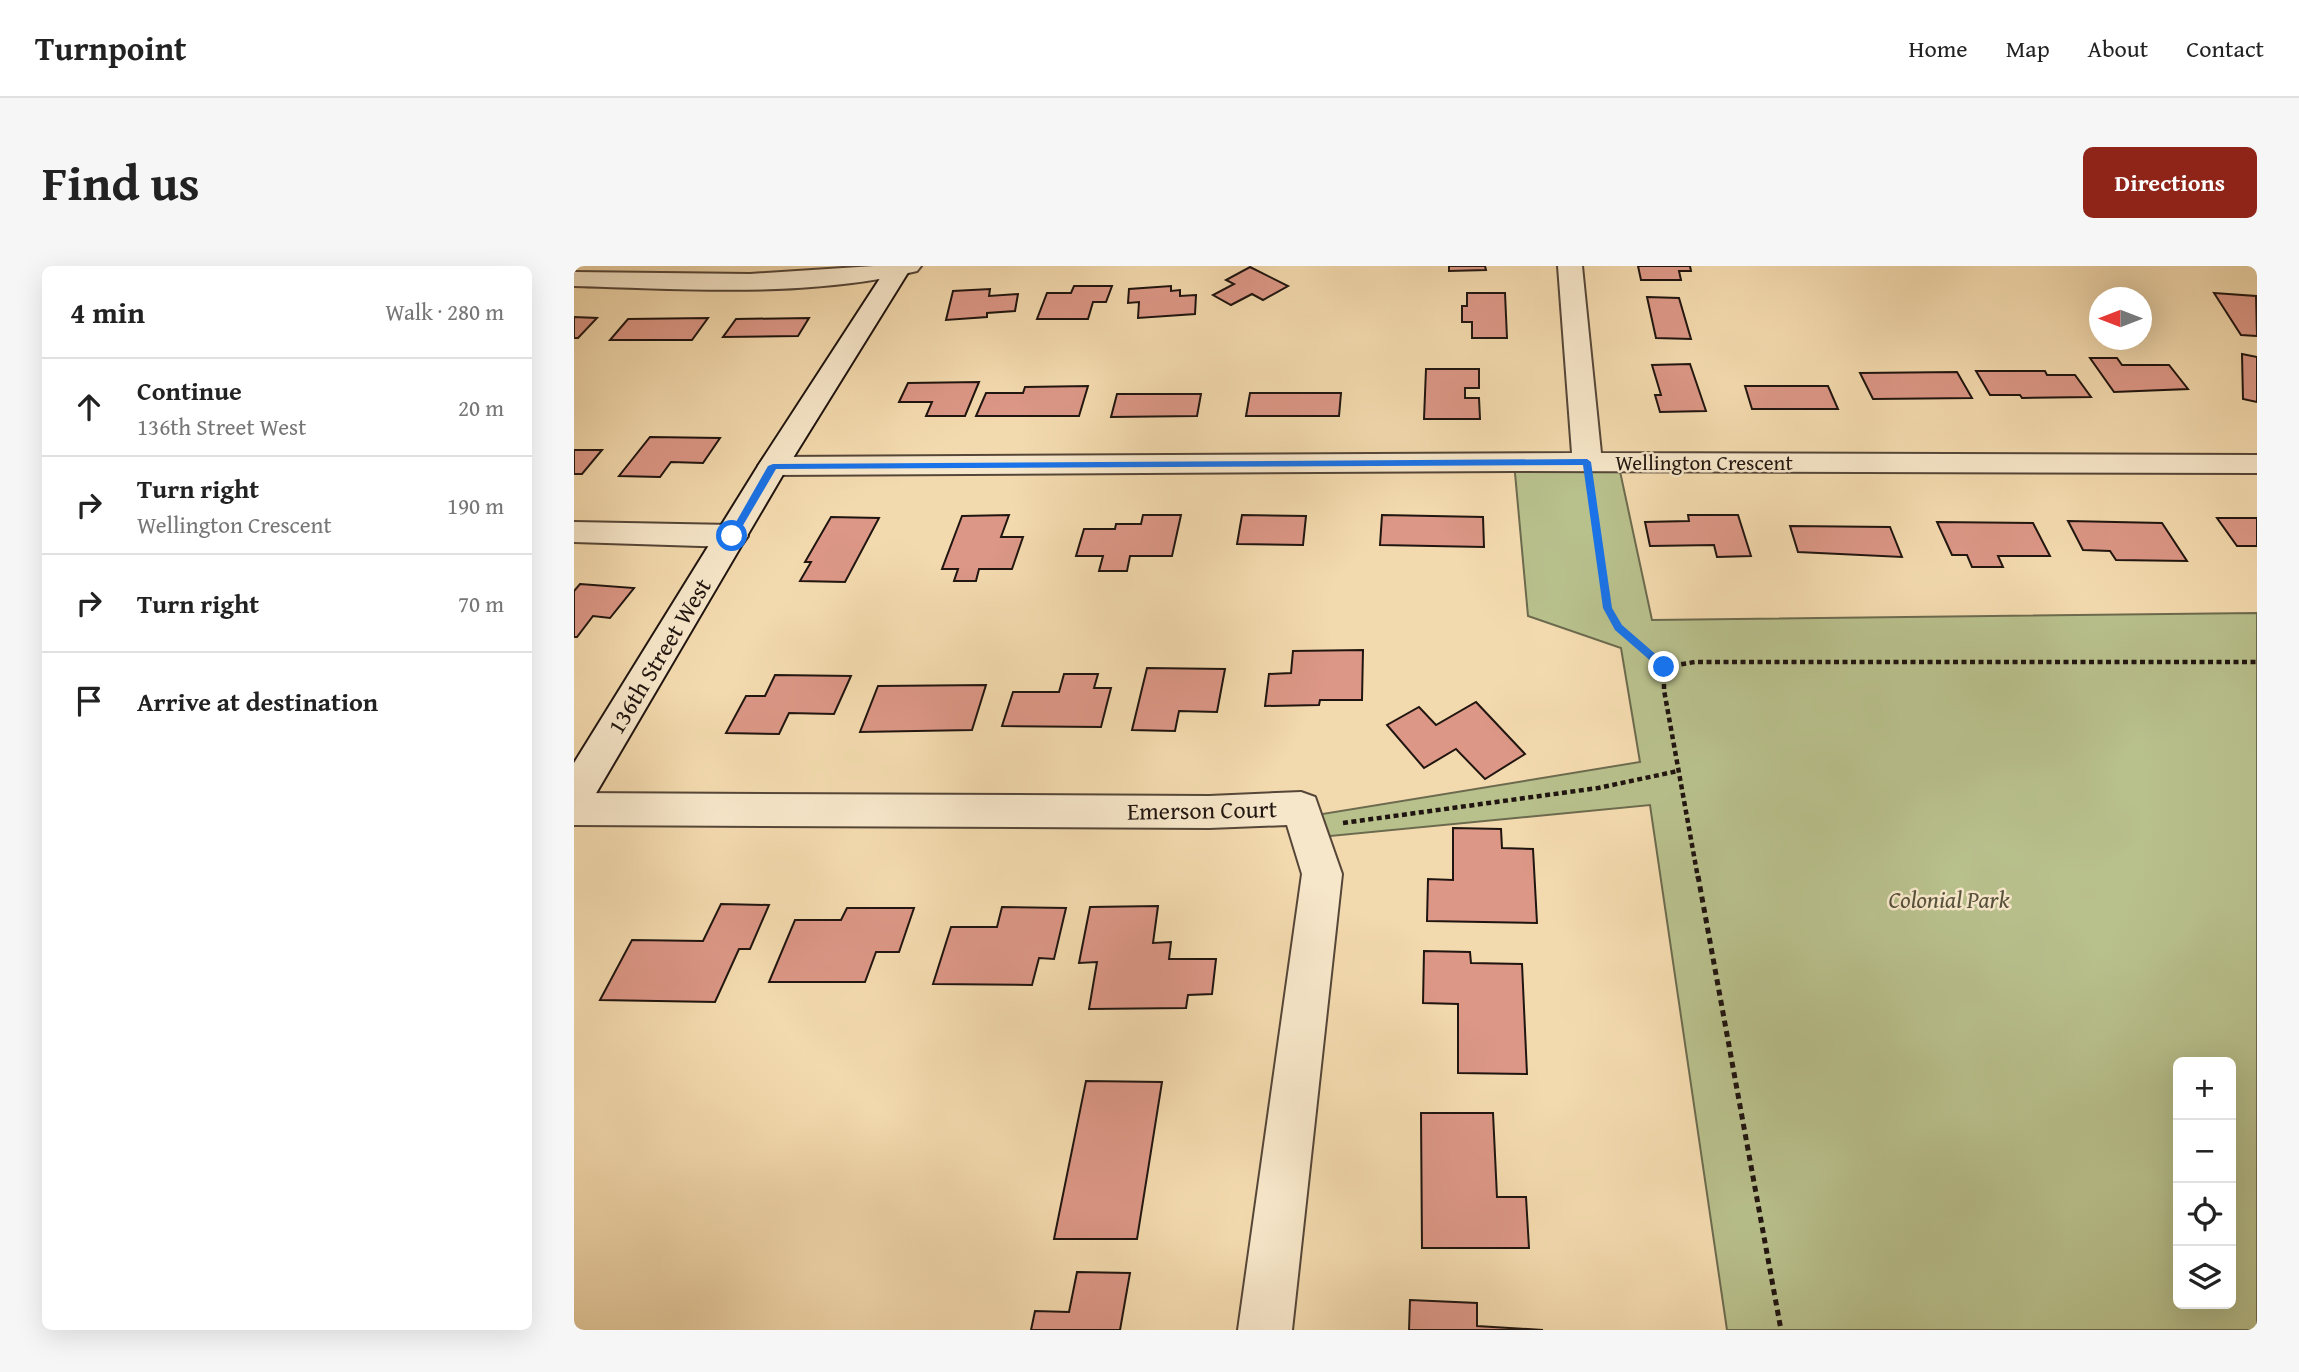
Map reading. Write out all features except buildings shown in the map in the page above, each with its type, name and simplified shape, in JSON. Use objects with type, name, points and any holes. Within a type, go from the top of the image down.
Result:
[{"type":"street","points":[[574,279],[663,281],[819,278],[859,276],[903,266]]},
{"type":"street","name":"136th Street West","points":[[574,796],[773,466],[903,266]]},
{"type":"street","points":[[1570,266],[1587,462]]},
{"type":"street","name":"Wellington Crescent","points":[[773,466],[1587,462],[2257,464]]},
{"type":"street","points":[[574,532],[732,536]]},
{"type":"street","name":"Emerson Court","points":[[574,809],[1209,812],[1301,808],[1322,874],[1265,1330]]},
{"type":"path","points":[[1587,462],[1608,608],[1619,627],[1664,667],[1664,690],[1678,771],[1781,1330]]},
{"type":"path","points":[[1664,667],[1695,662],[2257,662]]},
{"type":"path","points":[[1307,828],[1598,788],[1678,771]]},
{"type":"green space","name":"Colonial Park","points":[[1514,462],[1618,462],[1652,620],[2257,613],[2257,1330],[1727,1330],[1650,805],[1310,838],[1304,817],[1640,762],[1621,648],[1528,616]]},
{"type":"route","points":[[732,536],[773,466],[1587,462],[1603,588],[1608,608],[1619,627],[1664,667]]}]
